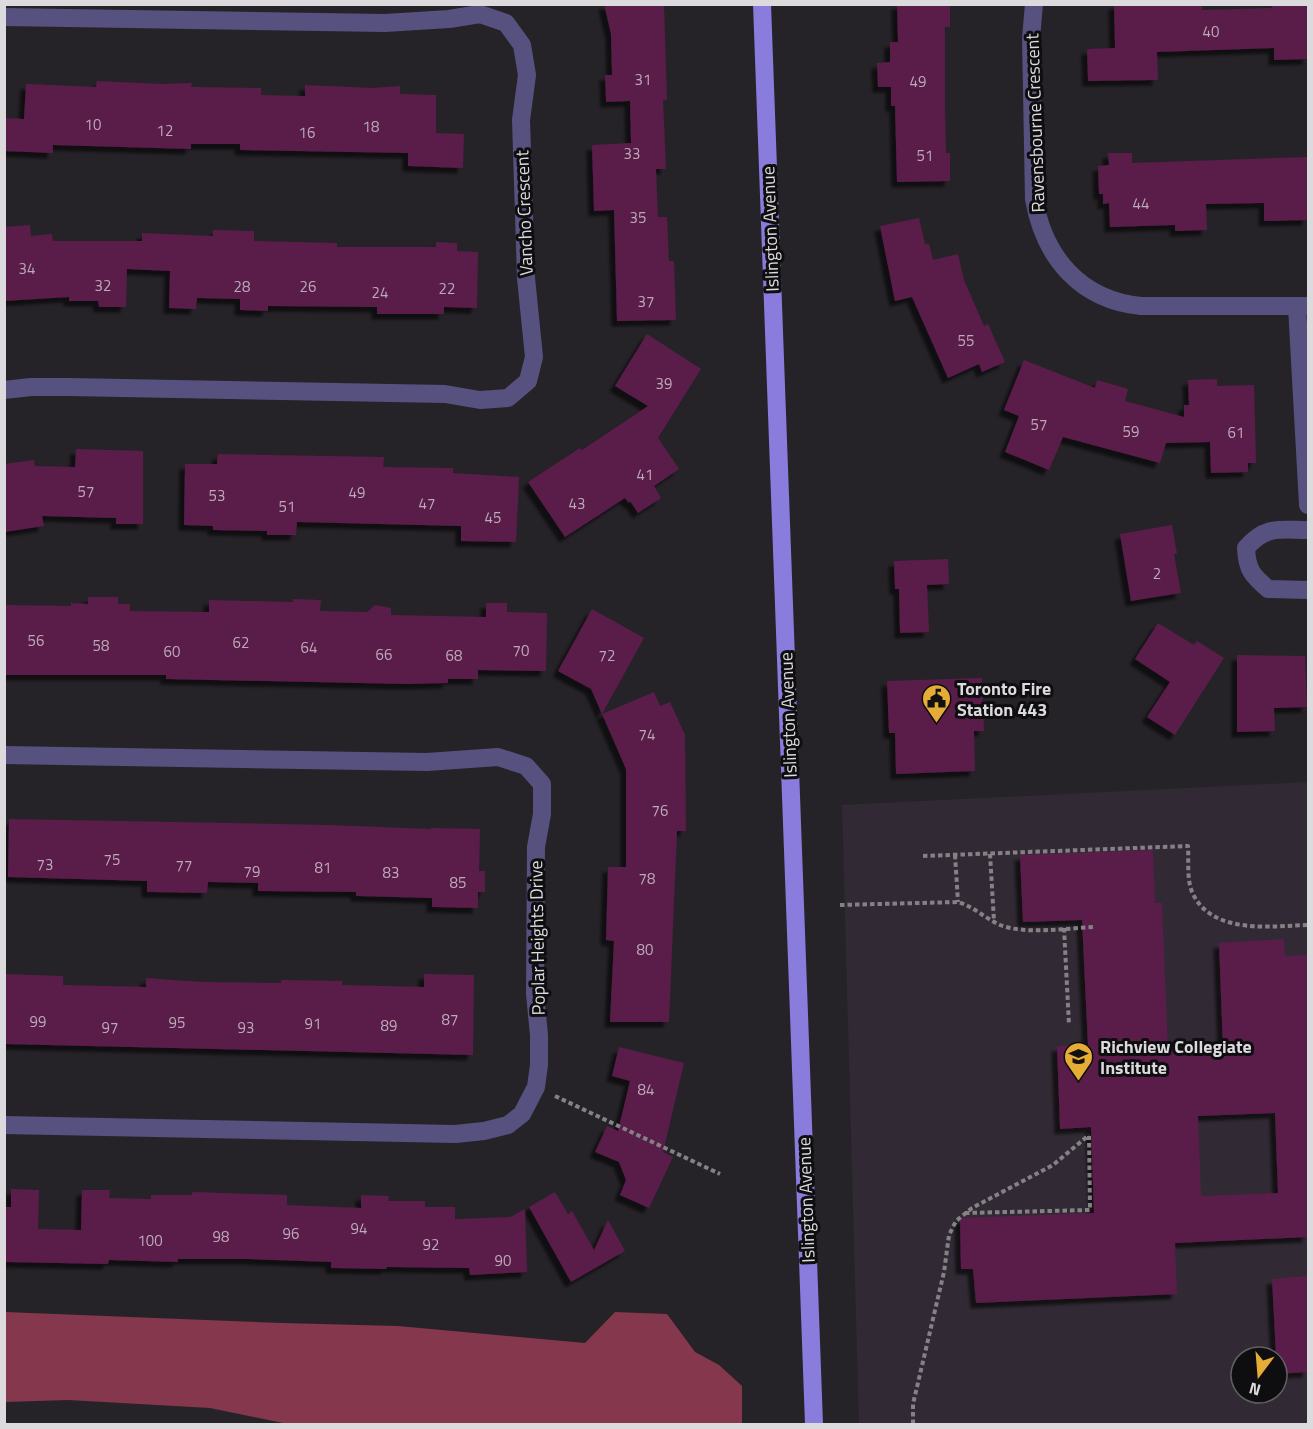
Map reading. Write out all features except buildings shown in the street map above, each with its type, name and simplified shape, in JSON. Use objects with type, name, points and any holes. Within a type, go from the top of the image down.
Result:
[{"type":"main road","name":"Islington Avenue","points":[[762,4],[814,1425]]},
{"type":"street","name":"Ravensbourne Crescent","points":[[1034,4],[1031,38],[1034,199],[1037,218],[1055,258],[1072,276],[1093,292],[1120,304],[1303,306]]},
{"type":"street","name":"Vancho Crescent","points":[[4,17],[385,23],[449,19],[480,14],[506,23],[522,45],[527,75],[521,120],[526,278],[534,357],[528,381],[508,398],[480,400],[433,394],[69,387],[4,390]]},
{"type":"street","points":[[1303,306],[1308,505]]},
{"type":"street","points":[[1308,530],[1273,530],[1257,535],[1246,548],[1246,565],[1268,589],[1308,590]]},
{"type":"street","name":"Poplar Heights Drive","points":[[4,755],[427,762],[498,757],[526,766],[542,784],[542,814],[536,847],[535,994],[539,1065],[536,1087],[522,1114],[508,1125],[484,1131],[455,1134],[4,1125]]},
{"type":"path","points":[[923,856],[1188,846],[1189,879],[1194,896],[1206,910],[1226,922],[1248,927],[1308,925]]},
{"type":"path","points":[[990,854],[994,921]]},
{"type":"path","points":[[955,855],[958,902]]},
{"type":"path","points":[[840,905],[958,902],[969,905],[994,921],[1018,930],[1095,927]]},
{"type":"path","points":[[1064,928],[1069,1025]]},
{"type":"path","points":[[536,1087],[720,1174]]},
{"type":"path","points":[[913,1425],[913,1404],[944,1272],[949,1235],[956,1221],[965,1213],[972,1208],[1053,1165],[1089,1135],[1090,1210],[965,1213]]},
{"type":"shaded area","name":"Richview Collegiate Institute","points":[[1308,782],[1308,1424],[859,1424],[842,805]]},
{"type":"shaded area","points":[[5,1312],[398,1326],[585,1343],[615,1312],[667,1314],[695,1352],[719,1365],[742,1386],[742,1424],[288,1424],[210,1408],[68,1400],[5,1402]]},
{"type":"place","name":"Toronto Fire Station 443","points":[[936,724]]},
{"type":"place","name":"Richview Collegiate Institute","points":[[1079,1082]]}]
